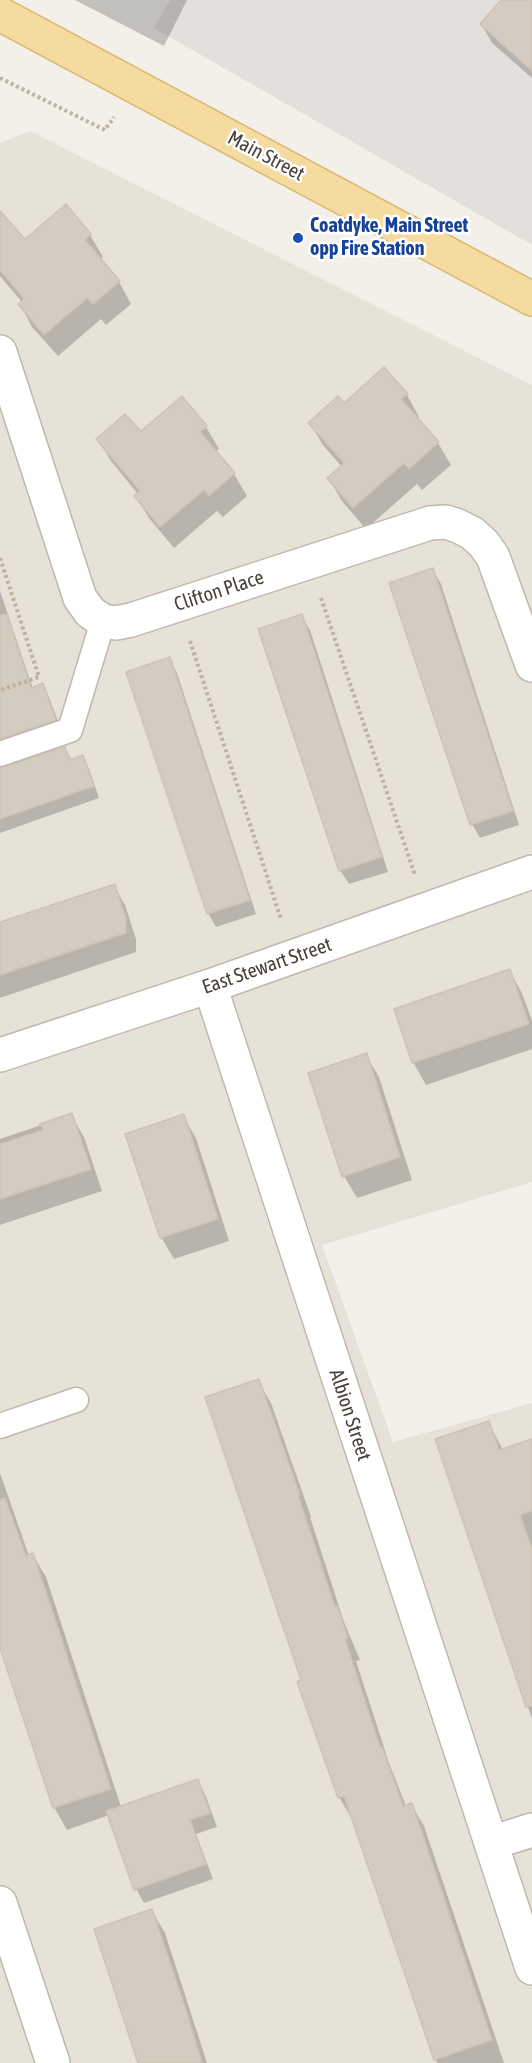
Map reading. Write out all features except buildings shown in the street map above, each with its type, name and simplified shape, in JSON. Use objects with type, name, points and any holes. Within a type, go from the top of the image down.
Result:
[{"type":"main road","name":"Main Street","points":[[0,14],[532,299]]},
{"type":"street","points":[[0,352],[81,598],[90,612],[103,621]]},
{"type":"street","name":"Clifton Place","points":[[103,621],[116,623],[430,523],[446,522],[472,533],[493,557],[532,665]]},
{"type":"street","name":"East Stewart Street","points":[[0,1055],[210,986],[532,872]]},
{"type":"street","name":"Albion Street","points":[[210,986],[532,1968]]},
{"type":"street","points":[[491,1843],[532,1830]]},
{"type":"street","points":[[0,1903],[53,2063]]},
{"type":"lane","points":[[0,753],[70,730],[103,621]]},
{"type":"lane","points":[[0,1426],[76,1400]]},
{"type":"path","points":[[0,78],[105,130],[135,87]]},
{"type":"path","points":[[0,558],[39,677],[0,690]]},
{"type":"path","points":[[309,562],[427,910]]},
{"type":"path","points":[[178,604],[293,957]]},
{"type":"shaded area","points":[[170,0],[532,0],[532,245],[154,28]]},
{"type":"shaded area","points":[[30,131],[532,385],[532,1182],[322,1245],[393,1442],[532,1403],[532,2063],[0,2063],[0,143]]},
{"type":"place","name":"Coatdyke, Main Street opp Fire Station","points":[[298,238]]}]
